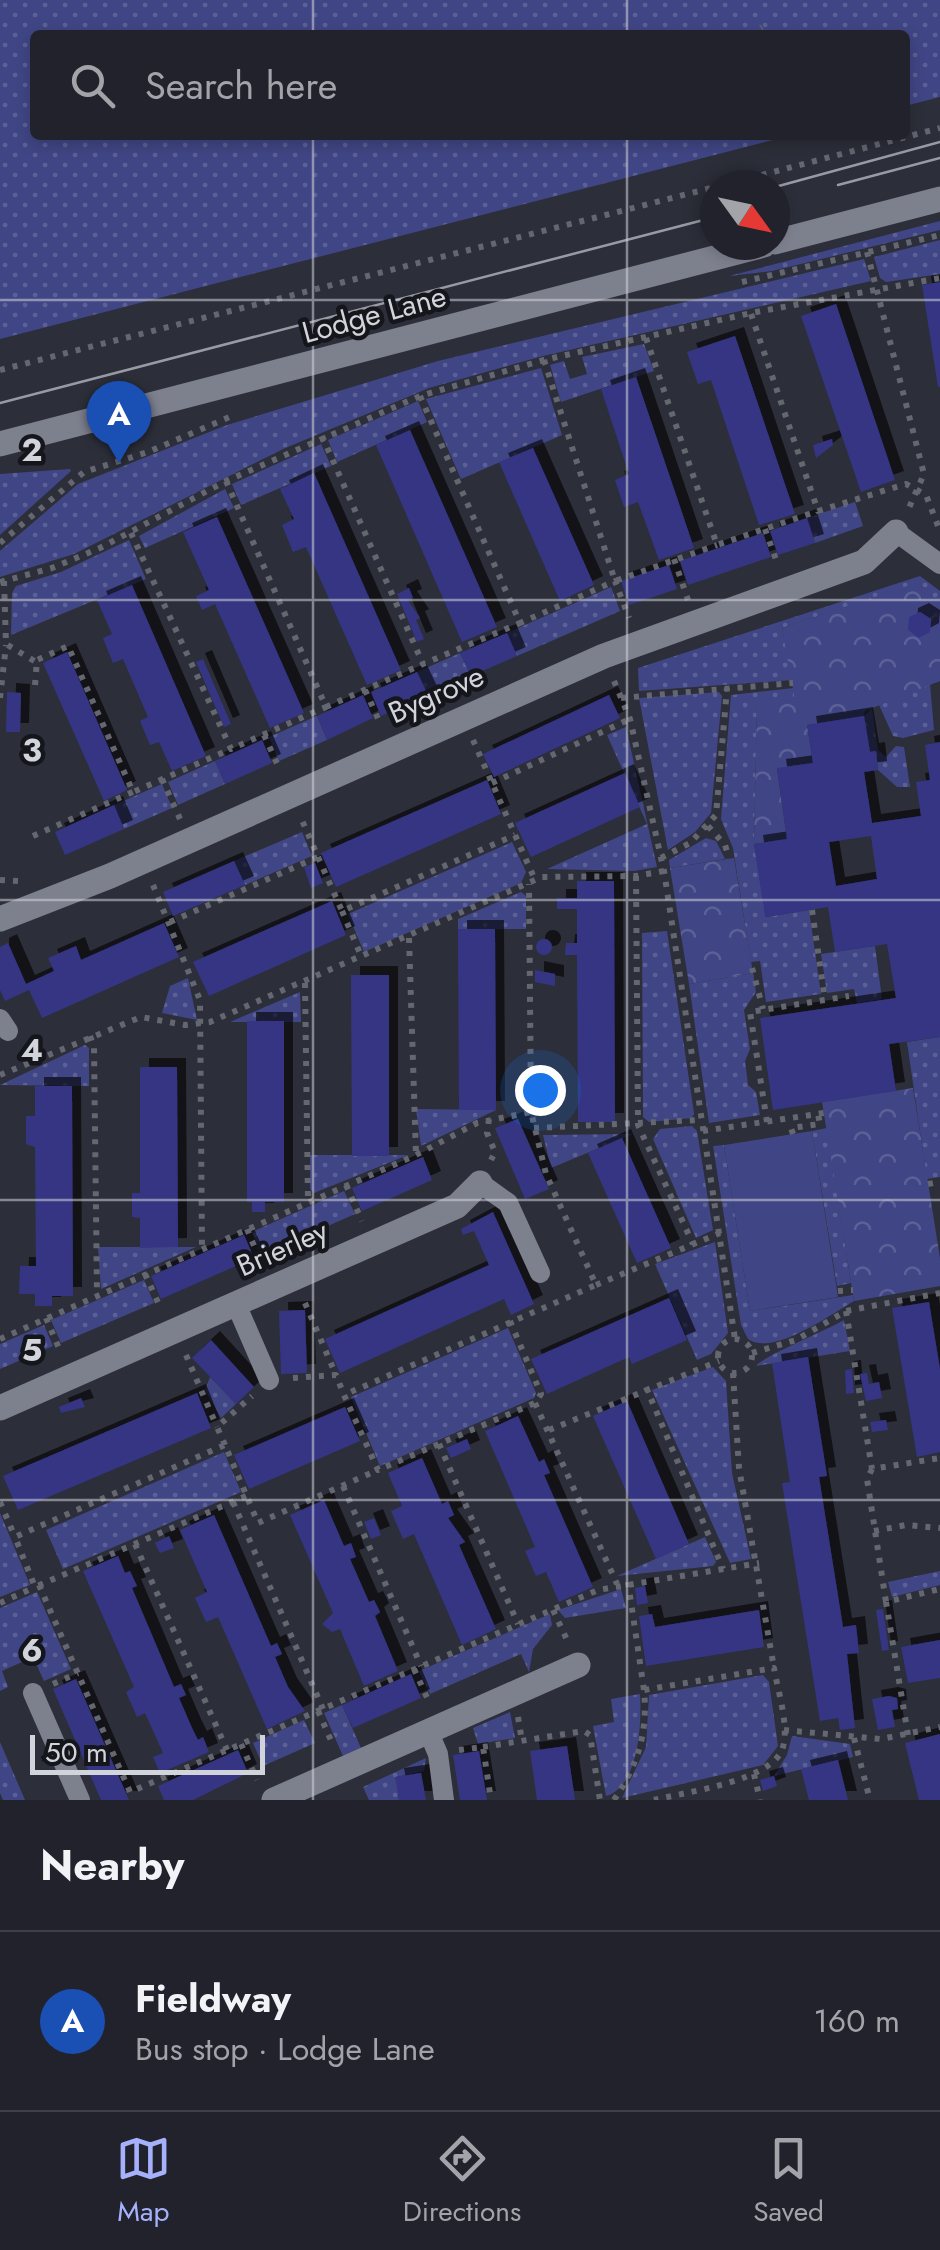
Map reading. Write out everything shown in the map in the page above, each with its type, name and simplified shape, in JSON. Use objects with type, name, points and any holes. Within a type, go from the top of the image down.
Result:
[{"type":"street","points":[[790,238],[940,199]]},
{"type":"street","name":"Lodge Lane","points":[[0,444],[706,260]]},
{"type":"street","name":"Bygrove","points":[[0,920],[604,656],[864,562],[896,532]]},
{"type":"street","name":"Brierley","points":[[0,1408],[457,1206],[480,1182]]},
{"type":"street","points":[[267,1793],[433,1743],[578,1665]]},
{"type":"lane","points":[[896,532],[940,564]]},
{"type":"lane","points":[[480,1182],[508,1202],[540,1273]]},
{"type":"lane","points":[[236,1304],[269,1380]]},
{"type":"lane","points":[[33,1693],[80,1800]]},
{"type":"lane","points":[[433,1743],[444,1800]]},
{"type":"path","points":[[758,30],[762,27]]},
{"type":"path","points":[[910,136],[940,128]]},
{"type":"path","points":[[781,170],[895,140]]},
{"type":"path","points":[[0,370],[700,192]]},
{"type":"path","points":[[867,252],[924,474],[896,532]]},
{"type":"path","points":[[0,698],[6,644],[2,582],[66,562],[131,533],[226,481],[322,436],[420,396],[544,360],[877,287],[940,278]]},
{"type":"path","points":[[751,314],[818,510]]},
{"type":"path","points":[[646,338],[717,545]]},
{"type":"path","points":[[544,360],[638,643]]},
{"type":"path","points":[[420,396],[520,622]]},
{"type":"path","points":[[322,436],[423,664]]},
{"type":"path","points":[[0,543],[84,472]]},
{"type":"path","points":[[226,481],[326,708]]},
{"type":"path","points":[[33,836],[615,581],[818,510],[897,485],[920,489],[931,502],[940,532]]},
{"type":"path","points":[[766,529],[786,588]]},
{"type":"path","points":[[131,533],[231,749]]},
{"type":"path","points":[[674,559],[696,621]]},
{"type":"path","points":[[6,644],[36,662]]},
{"type":"path","points":[[36,662],[68,646],[132,792]]},
{"type":"path","points":[[604,656],[630,719],[664,871],[735,1338]]},
{"type":"path","points":[[35,685],[36,662]]},
{"type":"path","points":[[622,698],[794,683]]},
{"type":"path","points":[[660,858],[690,843],[718,810],[727,688]]},
{"type":"path","points":[[365,690],[392,749]]},
{"type":"path","points":[[463,718],[516,835],[532,882],[534,1128],[546,1174],[596,1285]]},
{"type":"path","points":[[492,783],[630,719]]},
{"type":"path","points":[[264,735],[362,958]]},
{"type":"path","points":[[162,779],[190,840]]},
{"type":"path","points":[[708,826],[725,845],[729,858]]},
{"type":"path","points":[[342,911],[516,835]]},
{"type":"path","points":[[170,922],[318,857]]},
{"type":"path","points":[[142,861],[197,988],[202,1250]]},
{"type":"path","points":[[0,1075],[90,1036],[150,1016],[200,1025],[548,876],[636,876],[664,871]]},
{"type":"path","points":[[636,876],[638,1125],[693,1244]]},
{"type":"path","points":[[812,910],[824,1000]]},
{"type":"path","points":[[409,938],[416,1155]]},
{"type":"path","points":[[752,968],[763,1009]]},
{"type":"path","points":[[304,983],[308,1202]]},
{"type":"path","points":[[767,1122],[750,1012],[849,996]]},
{"type":"path","points":[[90,1036],[94,1047],[98,1294]]},
{"type":"path","points":[[0,1338],[416,1155],[489,1119],[532,1112]]},
{"type":"path","points":[[702,1131],[821,1113],[820,1124],[791,1128],[793,1134]]},
{"type":"path","points":[[480,1182],[495,1152],[487,1132],[489,1119]]},
{"type":"path","points":[[534,1128],[700,1120]]},
{"type":"path","points":[[928,1184],[939,1182]]},
{"type":"path","points":[[346,1185],[372,1244]]},
{"type":"path","points":[[246,1229],[284,1283],[336,1376]]},
{"type":"path","points":[[378,1470],[344,1395],[720,1233]]},
{"type":"path","points":[[145,1274],[218,1428]]},
{"type":"path","points":[[838,1292],[852,1290]]},
{"type":"path","points":[[752,1353],[796,1340],[846,1312],[940,1293]]},
{"type":"path","points":[[846,1312],[872,1469],[866,1479],[908,1735]]},
{"type":"path","points":[[46,1318],[72,1377]]},
{"type":"path","points":[[245,1528],[536,1403],[541,1394],[510,1322]]},
{"type":"path","points":[[733,1373],[749,1366],[752,1353],[745,1342],[735,1338]]},
{"type":"path","points":[[719,1361],[721,1346],[735,1338]]},
{"type":"path","points":[[654,1800],[766,1770],[780,1755],[784,1730],[759,1563],[739,1468],[733,1373],[719,1361]]},
{"type":"path","points":[[548,1430],[646,1387],[719,1361]]},
{"type":"path","points":[[646,1387],[723,1570]]},
{"type":"path","points":[[536,1403],[616,1584]]},
{"type":"path","points":[[439,1444],[518,1624]]},
{"type":"path","points":[[14,1536],[225,1446],[258,1522]]},
{"type":"path","points":[[872,1469],[940,1458]]},
{"type":"path","points":[[342,1486],[421,1666]]},
{"type":"path","points":[[0,1603],[246,1496]]},
{"type":"path","points":[[0,1502],[132,1796],[227,1750],[616,1584],[759,1563]]},
{"type":"path","points":[[233,1502],[344,1769]]},
{"type":"path","points":[[874,1531],[924,1524],[940,1528]]},
{"type":"path","points":[[135,1544],[227,1750]]},
{"type":"path","points":[[614,1800],[641,1750],[646,1724],[628,1582]]},
{"type":"path","points":[[886,1602],[940,1588]]},
{"type":"path","points":[[644,1690],[774,1668]]},
{"type":"path","points":[[784,1730],[854,1738],[908,1735],[940,1728]]},
{"type":"path","points":[[433,1743],[482,1746],[584,1732],[590,1736],[600,1800]]},
{"type":"path","points":[[854,1738],[870,1800]]},
{"type":"path","points":[[241,1744],[267,1793]]},
{"type":"path","points":[[482,1746],[491,1800]]},
{"type":"path","points":[[754,1774],[760,1800]]},
{"type":"green space","points":[[0,0],[940,0],[940,97],[910,105],[910,30],[30,30],[30,140],[773,140],[0,339]]},
{"type":"green space","points":[[940,221],[940,230],[772,271],[729,276]]},
{"type":"green space","points":[[940,240],[940,274],[886,282],[880,278],[874,257]]},
{"type":"green space","points":[[864,259],[871,281],[543,356],[429,388],[283,449],[74,554],[0,577],[0,551],[78,484],[227,425],[438,361]]},
{"type":"green space","points":[[644,344],[654,371],[561,402],[550,365],[564,361],[570,379],[587,374],[582,357]]},
{"type":"green space","points":[[541,368],[562,435],[461,479],[426,399]]},
{"type":"green space","points":[[418,401],[427,422],[337,462],[328,440]]},
{"type":"green space","points":[[321,444],[331,466],[241,505],[232,484]]},
{"type":"green space","points":[[71,471],[0,535],[0,474]]},
{"type":"green space","points":[[225,489],[234,508],[145,548],[139,536]]},
{"type":"green space","points":[[855,502],[863,526],[815,543],[807,518]]},
{"type":"green space","points":[[129,540],[146,579],[11,635],[12,593],[16,586],[61,572]]},
{"type":"green space","points":[[920,576],[940,591],[940,625],[919,583],[782,628],[793,680],[639,691],[638,668]]},
{"type":"green space","points":[[919,582],[940,625],[940,681],[865,711],[864,716],[807,725],[813,763],[777,769],[787,839],[754,844],[757,701],[795,700],[782,628]]},
{"type":"green space","points":[[611,587],[620,611],[517,656],[507,633]]},
{"type":"green space","points":[[460,653],[471,676],[428,695],[417,672]]},
{"type":"green space","points":[[930,684],[934,730],[903,738],[893,736],[879,705]]},
{"type":"green space","points":[[794,688],[795,700],[757,702],[754,844],[766,917],[809,910],[821,994],[766,1002],[760,961],[751,962],[733,848],[721,819],[731,695]]},
{"type":"green space","points":[[719,692],[722,696],[711,813],[695,832],[668,850],[639,698]]},
{"type":"green space","points":[[872,708],[878,750],[886,757],[896,746],[904,747],[910,787],[897,787],[878,770],[876,752],[870,752],[864,716]]},
{"type":"green space","points":[[317,716],[327,740],[279,761],[269,737]]},
{"type":"green space","points":[[626,727],[657,867],[634,871],[547,869],[647,824],[607,735]]},
{"type":"green space","points":[[215,761],[225,784],[178,805],[168,782]]},
{"type":"green space","points":[[162,784],[172,808],[124,829],[114,805]]},
{"type":"green space","points":[[302,832],[312,856],[245,885],[234,861]]},
{"type":"green space","points":[[706,838],[716,841],[725,859],[670,868],[669,860]]},
{"type":"green space","points":[[512,842],[526,872],[521,883],[364,952],[348,914]]},
{"type":"green space","points":[[734,858],[753,973],[689,984],[670,868]]},
{"type":"green space","points":[[521,892],[526,896],[526,929],[458,929],[458,919]]},
{"type":"green space","points":[[667,931],[694,1113],[692,1118],[649,1122],[643,1117],[642,933]]},
{"type":"green space","points":[[875,946],[882,999],[857,1003],[854,989],[827,993],[821,954]]},
{"type":"green space","points":[[753,973],[756,992],[744,1010],[750,1049],[745,1061],[748,1085],[756,1092],[760,1115],[709,1123],[689,984]]},
{"type":"green space","points":[[188,978],[197,1020],[162,1013],[170,986]]},
{"type":"green space","points":[[300,992],[301,1022],[230,1022]]},
{"type":"green space","points":[[940,1037],[940,1177],[927,1179],[907,1042]]},
{"type":"green space","points":[[85,1045],[89,1048],[89,1086],[0,1085]]},
{"type":"green space","points":[[913,1088],[940,1258],[940,1286],[854,1301],[822,1102]]},
{"type":"green space","points":[[416,1109],[496,1110],[421,1146]]},
{"type":"green space","points":[[692,1126],[697,1131],[713,1230],[696,1238],[653,1139],[660,1129]]},
{"type":"green space","points":[[827,1128],[851,1283],[837,1286],[812,1131]]},
{"type":"green space","points":[[812,1131],[838,1297],[750,1311],[724,1145]]},
{"type":"green space","points":[[633,1134],[551,1168],[543,1135]]},
{"type":"green space","points":[[724,1145],[750,1311],[853,1295],[854,1301],[786,1338],[759,1343],[748,1339],[741,1325],[713,1146]]},
{"type":"green space","points":[[310,1155],[408,1155],[314,1193],[310,1189]]},
{"type":"green space","points":[[344,1191],[355,1214],[262,1255],[252,1232]]},
{"type":"green space","points":[[715,1242],[728,1333],[711,1354],[697,1360],[655,1264]]},
{"type":"green space","points":[[98,1247],[196,1247],[101,1289]]},
{"type":"green space","points":[[144,1280],[154,1303],[61,1343],[51,1320]]},
{"type":"green space","points":[[844,1320],[850,1351],[756,1366],[769,1357]]},
{"type":"green space","points":[[44,1325],[53,1346],[0,1369],[0,1344]]},
{"type":"green space","points":[[508,1328],[536,1393],[534,1398],[380,1466],[351,1397]]},
{"type":"green space","points":[[713,1367],[726,1381],[732,1473],[751,1559],[730,1563],[652,1390]]},
{"type":"green space","points":[[210,1377],[236,1404],[221,1418],[205,1390]]},
{"type":"green space","points":[[224,1452],[241,1492],[63,1569],[46,1530]]},
{"type":"green space","points":[[0,1513],[30,1585],[0,1597]]},
{"type":"green space","points":[[705,1537],[716,1562],[713,1566],[617,1576]]},
{"type":"green space","points":[[940,1571],[940,1585],[892,1597],[888,1582]]},
{"type":"green space","points":[[621,1589],[626,1608],[565,1618],[558,1610]]},
{"type":"green space","points":[[37,1592],[71,1669],[44,1681],[33,1657],[2,1671],[8,1687],[0,1691],[0,1608]]},
{"type":"green space","points":[[550,1614],[552,1625],[533,1649],[529,1672],[521,1654],[430,1694],[419,1671]]},
{"type":"green space","points":[[763,1675],[769,1682],[778,1746],[763,1765],[622,1798],[646,1747],[649,1695]]},
{"type":"green space","points":[[640,1694],[639,1736],[632,1767],[626,1780],[606,1796],[593,1726],[614,1722],[611,1699]]},
{"type":"green space","points":[[342,1705],[361,1748],[343,1756],[324,1713]]},
{"type":"green space","points":[[510,1712],[515,1738],[478,1744],[473,1728]]},
{"type":"green space","points":[[304,1720],[315,1743],[263,1766],[253,1743]]},
{"type":"green space","points":[[792,1736],[850,1744],[853,1757],[774,1776],[787,1755]]},
{"type":"green space","points":[[0,1742],[25,1800],[3,1800]]},
{"type":"green space","points":[[426,1758],[424,1771],[396,1777],[399,1800],[369,1800],[363,1787]]},
{"type":"building","points":[[940,282],[940,387],[938,387],[922,285]]},
{"type":"building","points":[[836,304],[895,480],[861,492],[801,316]]},
{"type":"building","points":[[735,336],[795,514],[759,525],[711,380],[698,384],[687,352]]},
{"type":"building","points":[[636,377],[694,548],[659,560],[638,502],[624,507],[615,480],[629,474],[601,389]]},
{"type":"building","points":[[410,430],[497,627],[462,642],[376,445]]},
{"type":"building","points":[[832,439],[833,445],[816,458],[813,445]]},
{"type":"building","points":[[533,448],[594,585],[560,601],[499,462]]},
{"type":"building","points":[[314,473],[401,670],[367,685],[306,547],[293,552],[282,525],[294,519],[280,489]]},
{"type":"building","points":[[217,517],[304,713],[270,728],[215,604],[202,610],[196,596],[209,590],[183,532]]},
{"type":"building","points":[[807,518],[815,543],[778,555],[770,531]]},
{"type":"building","points":[[763,533],[771,557],[688,585],[680,561]]},
{"type":"building","points":[[669,565],[677,589],[629,605],[621,581]]},
{"type":"building","points":[[132,585],[206,756],[172,771],[159,742],[150,745],[140,721],[148,717],[123,659],[113,663],[103,638],[112,634],[97,600]]},
{"type":"building","points":[[409,588],[413,598],[408,600],[420,618],[416,620],[424,639],[417,642],[397,594]]},
{"type":"building","points":[[920,612],[931,619],[930,632],[919,638],[908,630],[909,617]]},
{"type":"building","points":[[507,633],[517,656],[471,676],[460,653]]},
{"type":"building","points":[[67,652],[127,790],[104,801],[43,663]]},
{"type":"building","points":[[203,659],[231,724],[224,727],[196,662]]},
{"type":"building","points":[[417,672],[428,695],[381,716],[371,692]]},
{"type":"building","points":[[7,692],[21,693],[20,732],[6,732]]},
{"type":"building","points":[[363,695],[373,718],[327,740],[317,716]]},
{"type":"building","points":[[609,695],[620,718],[494,777],[483,754]]},
{"type":"building","points":[[864,716],[870,752],[876,751],[878,770],[864,772],[872,823],[921,816],[916,782],[930,780],[925,745],[940,742],[940,1037],[889,1044],[896,1091],[773,1110],[760,1018],[896,998],[887,944],[835,952],[828,907],[765,917],[754,844],[787,839],[777,768],[813,763],[807,725]],"holes":[[[871,836],[877,879],[836,886],[829,842]]]},
{"type":"building","points":[[262,740],[272,763],[225,784],[215,761]]},
{"type":"building","points":[[625,773],[640,807],[531,857],[515,823]]},
{"type":"building","points":[[487,780],[501,814],[336,887],[321,853]]},
{"type":"building","points":[[114,805],[124,829],[65,855],[55,832]]},
{"type":"building","points":[[234,861],[245,885],[173,916],[163,892]]},
{"type":"building","points":[[315,863],[323,883],[311,888],[304,867]]},
{"type":"building","points":[[577,881],[614,881],[615,1122],[578,1122],[577,955],[565,955],[566,943],[577,943],[577,909],[557,909],[557,898],[577,898]]},
{"type":"building","points":[[332,901],[346,935],[209,996],[193,962]]},
{"type":"building","points":[[164,923],[179,957],[42,1018],[29,990],[5,1001],[0,990],[0,947],[8,943],[26,984],[54,971],[48,958],[76,946],[81,960]]},
{"type":"building","points":[[458,929],[495,929],[496,1110],[459,1110]]},
{"type":"building","points":[[544,939],[552,947],[544,955],[536,947]]},
{"type":"building","points":[[535,970],[555,974],[555,986],[535,982]]},
{"type":"building","points":[[351,975],[389,975],[389,1156],[352,1156]]},
{"type":"building","points":[[247,1021],[284,1021],[284,1202],[265,1202],[265,1212],[252,1212],[252,1202],[247,1202]]},
{"type":"building","points":[[140,1067],[177,1067],[178,1247],[140,1248],[140,1218],[132,1217],[132,1193],[140,1193]]},
{"type":"building","points":[[35,1086],[72,1086],[73,1296],[52,1296],[52,1306],[35,1306],[35,1294],[19,1294],[20,1266],[36,1266],[35,1147],[26,1144],[26,1116],[35,1116]]},
{"type":"building","points":[[518,1119],[549,1189],[525,1199],[495,1128]]},
{"type":"building","points":[[622,1138],[671,1248],[637,1263],[588,1153]]},
{"type":"building","points":[[423,1157],[432,1180],[362,1211],[352,1188]]},
{"type":"building","points":[[493,1212],[534,1304],[511,1315],[504,1299],[340,1373],[325,1339],[489,1265],[474,1231],[463,1235],[461,1229]]},
{"type":"building","points":[[244,1235],[254,1258],[161,1299],[151,1276]]},
{"type":"building","points":[[669,1298],[687,1340],[632,1364],[629,1357],[547,1394],[531,1359]]},
{"type":"building","points":[[929,1302],[940,1369],[940,1452],[917,1457],[892,1308]]},
{"type":"building","points":[[305,1310],[307,1373],[281,1374],[279,1311]]},
{"type":"building","points":[[211,1340],[254,1387],[236,1404],[192,1358]]},
{"type":"building","points":[[808,1357],[827,1476],[819,1477],[843,1627],[856,1625],[859,1653],[847,1654],[855,1728],[840,1730],[838,1718],[820,1721],[782,1483],[790,1482],[772,1363]]},
{"type":"building","points":[[852,1369],[854,1393],[846,1394],[845,1370]]},
{"type":"building","points":[[867,1373],[869,1384],[879,1382],[882,1398],[866,1401],[860,1374]]},
{"type":"building","points":[[197,1393],[211,1428],[18,1510],[3,1476]]},
{"type":"building","points":[[81,1398],[85,1407],[61,1413],[59,1407]]},
{"type":"building","points":[[627,1401],[689,1544],[656,1559],[593,1416]]},
{"type":"building","points":[[345,1407],[360,1441],[249,1489],[234,1455]]},
{"type":"building","points":[[518,1416],[539,1462],[544,1459],[550,1473],[544,1475],[593,1587],[559,1602],[546,1572],[536,1576],[525,1551],[535,1547],[485,1431]]},
{"type":"building","points":[[886,1420],[888,1430],[872,1432],[870,1422]]},
{"type":"building","points":[[467,1439],[471,1449],[451,1458],[446,1448]]},
{"type":"building","points":[[422,1458],[442,1504],[448,1501],[454,1515],[448,1518],[465,1542],[459,1545],[496,1629],[462,1645],[414,1534],[403,1539],[391,1511],[402,1506],[388,1473]]},
{"type":"building","points":[[324,1500],[344,1546],[351,1543],[356,1557],[350,1559],[369,1602],[374,1600],[380,1612],[375,1616],[398,1671],[364,1686],[340,1629],[332,1632],[322,1624],[333,1613],[290,1515]]},
{"type":"building","points":[[214,1515],[271,1646],[277,1643],[282,1654],[275,1657],[288,1687],[305,1711],[267,1729],[218,1617],[206,1622],[195,1598],[207,1592],[180,1530]]},
{"type":"building","points":[[374,1518],[381,1535],[371,1539],[364,1522]]},
{"type":"building","points":[[169,1536],[174,1548],[160,1553],[155,1543]]},
{"type":"building","points":[[118,1556],[125,1573],[130,1571],[137,1586],[132,1588],[174,1687],[181,1684],[186,1695],[179,1698],[192,1728],[198,1740],[203,1737],[209,1752],[160,1773],[153,1757],[163,1753],[145,1713],[137,1717],[126,1692],[134,1687],[83,1571]]},
{"type":"building","points":[[645,1586],[648,1603],[637,1605],[635,1588]]},
{"type":"building","points":[[883,1609],[889,1650],[882,1651],[876,1610]]},
{"type":"building","points":[[759,1610],[764,1647],[646,1666],[639,1616],[652,1614],[655,1627]]},
{"type":"building","points":[[940,1640],[940,1678],[908,1683],[901,1647]]},
{"type":"building","points":[[411,1674],[421,1698],[353,1728],[342,1705]]},
{"type":"building","points":[[76,1679],[129,1800],[101,1800],[53,1689]]},
{"type":"building","points":[[897,1698],[898,1709],[892,1710],[895,1727],[878,1730],[872,1699]]},
{"type":"building","points":[[940,1734],[940,1800],[919,1800],[905,1743]]},
{"type":"building","points":[[567,1746],[575,1800],[537,1800],[530,1751]]},
{"type":"building","points":[[238,1750],[248,1773],[193,1800],[164,1800],[158,1786]]},
{"type":"building","points":[[479,1751],[487,1800],[460,1800],[453,1755]]},
{"type":"building","points":[[838,1760],[848,1800],[809,1800],[801,1769]]},
{"type":"building","points":[[421,1773],[426,1800],[399,1800],[395,1777]]},
{"type":"building","points":[[774,1776],[777,1786],[763,1791],[760,1780]]},
{"type":"tram line","points":[[790,183],[940,142]]},
{"type":"tram line","points":[[838,185],[940,158]]},
{"type":"tram line","points":[[0,403],[700,221]]},
{"type":"place","name":"Fieldway","points":[[119,463]]}]
